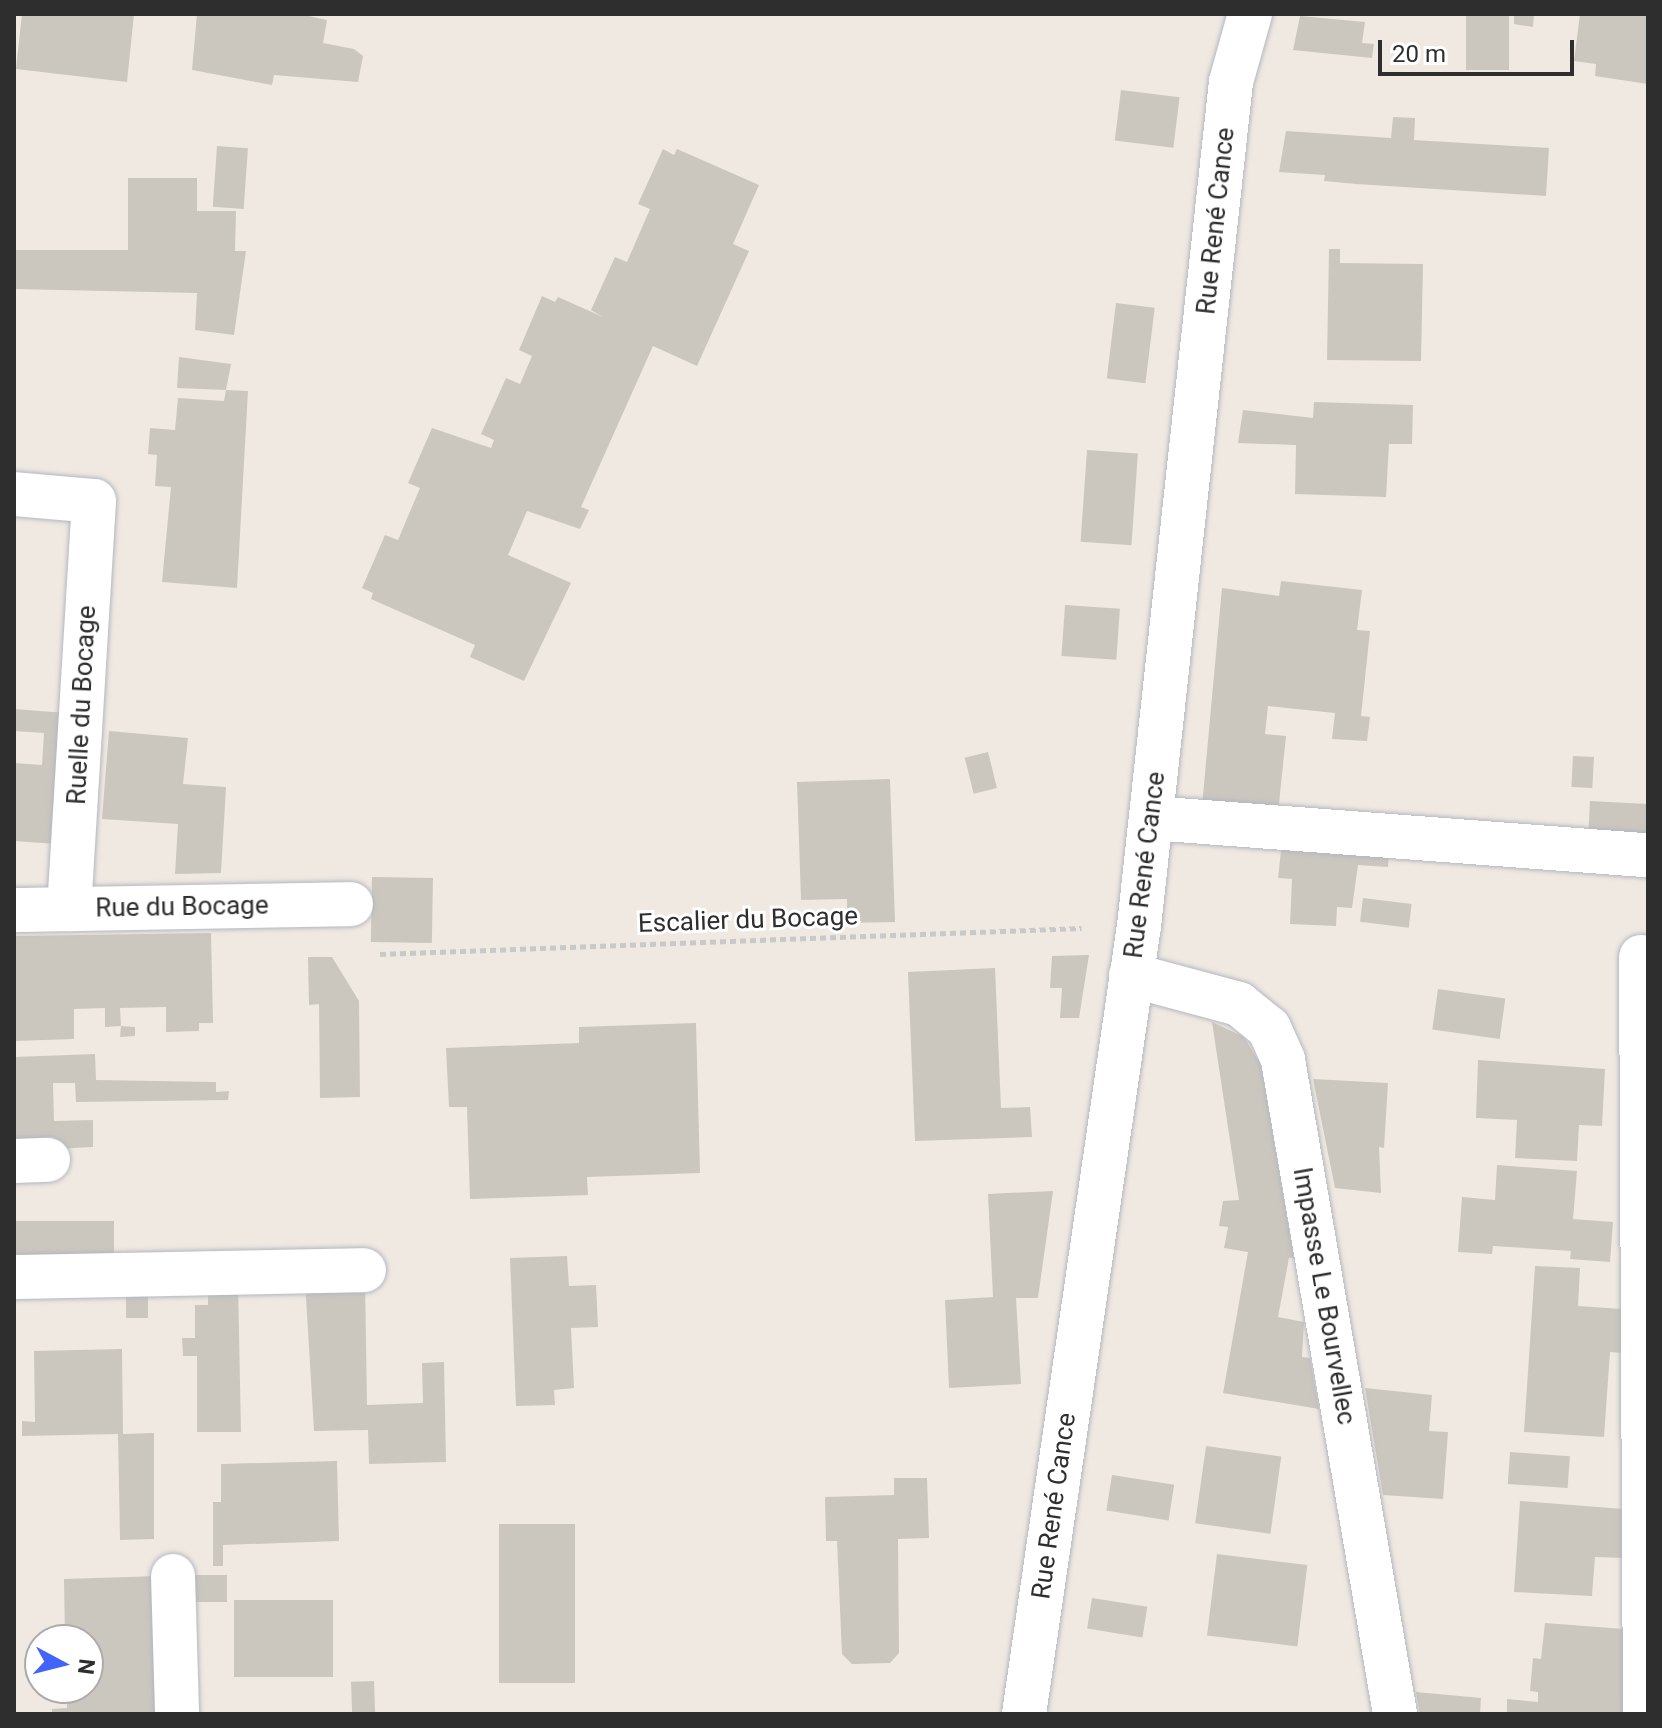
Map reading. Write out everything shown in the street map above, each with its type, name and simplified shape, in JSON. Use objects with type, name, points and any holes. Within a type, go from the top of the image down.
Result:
[{"type":"street","name":"Rue René Cance","points":[[1024,1714],[1139,926],[1231,82],[1250,14]]},
{"type":"street","name":"Ruelle du Bocage","points":[[14,494],[94,501],[69,909]]},
{"type":"street","points":[[1151,818],[1648,855]]},
{"type":"street","name":"Rue du Bocage","points":[[14,910],[351,904]]},
{"type":"street","points":[[1641,957],[1645,1152],[1645,1714]]},
{"type":"street","name":"Impasse Le Bourvellec","points":[[1131,975],[1239,1004],[1269,1028],[1283,1060],[1395,1714]]},
{"type":"street","points":[[14,1277],[364,1270]]},
{"type":"street","points":[[173,1576],[177,1714]]},
{"type":"path","name":"Escalier du Bocage","points":[[376,954],[1139,926]]},
{"type":"building","points":[[22,14],[134,14],[127,82],[16,69]]},
{"type":"building","points":[[197,14],[299,14],[327,20],[323,43],[354,49],[363,56],[358,82],[274,75],[272,85],[192,70]]},
{"type":"building","points":[[1466,14],[1509,14],[1509,70],[1466,70]]},
{"type":"building","points":[[1514,14],[1534,14],[1533,27],[1514,24]]},
{"type":"building","points":[[1580,14],[1648,14],[1648,84],[1595,76],[1596,64],[1574,61]]},
{"type":"building","points":[[1300,16],[1365,22],[1362,43],[1374,44],[1372,58],[1293,50]]},
{"type":"building","points":[[1121,90],[1180,97],[1173,148],[1115,141]]},
{"type":"building","points":[[1393,117],[1415,118],[1414,140],[1549,148],[1546,196],[1356,184],[1324,181],[1325,175],[1279,172],[1286,131],[1391,138]]},
{"type":"building","points":[[217,146],[248,148],[244,209],[213,207]]},
{"type":"building","points":[[663,149],[674,155],[677,149],[759,185],[733,244],[749,251],[697,366],[653,346],[581,507],[589,510],[580,529],[527,511],[508,555],[571,583],[524,681],[470,657],[475,645],[371,599],[373,593],[362,588],[385,535],[398,540],[420,488],[408,483],[432,428],[491,448],[494,440],[481,434],[506,378],[520,384],[532,356],[519,350],[542,296],[555,302],[558,297],[603,317],[591,310],[615,257],[627,262],[650,209],[638,204]]},
{"type":"building","points":[[128,178],[197,178],[197,211],[236,211],[235,251],[246,251],[234,335],[195,330],[197,293],[14,289],[14,250],[128,250]]},
{"type":"building","points":[[1329,249],[1340,249],[1340,263],[1423,264],[1421,361],[1327,360]]},
{"type":"building","points":[[1116,303],[1155,308],[1145,383],[1107,378]]},
{"type":"building","points":[[179,357],[231,364],[226,390],[177,388]]},
{"type":"building","points":[[226,390],[248,391],[237,588],[162,582],[171,487],[155,486],[157,455],[148,454],[150,428],[175,430],[178,398],[224,401]]},
{"type":"building","points":[[1314,402],[1413,405],[1412,444],[1389,444],[1386,497],[1295,494],[1296,445],[1238,443],[1243,410],[1313,418]]},
{"type":"building","points":[[1087,450],[1138,454],[1131,545],[1081,542]]},
{"type":"building","points":[[1281,581],[1362,590],[1357,630],[1370,631],[1361,716],[1370,717],[1367,741],[1332,739],[1335,713],[1268,706],[1265,734],[1286,736],[1277,823],[1201,817],[1222,588],[1279,596]]},
{"type":"building","points":[[1065,605],[1120,609],[1116,660],[1061,656]]},
{"type":"building","points":[[14,709],[66,713],[56,844],[14,841],[14,763],[42,765],[44,733],[14,731]]},
{"type":"building","points":[[109,731],[188,738],[183,784],[226,787],[221,873],[175,874],[178,824],[102,819]]},
{"type":"building","points":[[988,752],[997,788],[974,794],[965,758]]},
{"type":"building","points":[[1573,756],[1594,757],[1592,788],[1571,787]]},
{"type":"building","points":[[890,779],[895,922],[847,923],[847,899],[801,900],[797,782]]},
{"type":"building","points":[[1590,801],[1648,804],[1646,847],[1588,844]]},
{"type":"building","points":[[1282,842],[1389,849],[1388,867],[1358,865],[1352,908],[1337,907],[1336,926],[1290,924],[1292,879],[1278,878]]},
{"type":"building","points":[[372,877],[433,878],[432,943],[371,942]]},
{"type":"building","points":[[1363,898],[1412,904],[1409,928],[1360,922]]},
{"type":"building","points":[[211,933],[213,1023],[199,1023],[199,1031],[166,1032],[166,1007],[120,1008],[121,1026],[105,1027],[105,1008],[74,1009],[74,1039],[14,1041],[14,936]]},
{"type":"building","points":[[1089,955],[1079,1018],[1060,1018],[1062,988],[1050,988],[1052,956]]},
{"type":"building","points":[[308,957],[332,957],[359,1001],[360,1097],[320,1098],[319,1004],[309,1005]]},
{"type":"building","points":[[995,968],[1001,1108],[1030,1107],[1032,1137],[915,1141],[908,972]]},
{"type":"building","points":[[1438,989],[1505,998],[1500,1039],[1432,1030]]},
{"type":"building","points":[[1212,1022],[1244,1037],[1261,1065],[1294,1258],[1289,1258],[1278,1317],[1304,1322],[1302,1357],[1310,1358],[1319,1409],[1223,1393],[1248,1252],[1224,1248],[1228,1227],[1219,1226],[1223,1201],[1239,1200]]},
{"type":"building","points":[[696,1023],[700,1173],[587,1177],[588,1195],[470,1199],[467,1107],[449,1107],[446,1048],[579,1043],[579,1027]]},
{"type":"building","points":[[121,1026],[135,1027],[135,1036],[120,1037]]},
{"type":"building","points":[[95,1054],[96,1080],[216,1082],[216,1092],[229,1091],[228,1100],[76,1102],[75,1083],[53,1083],[54,1121],[93,1120],[93,1147],[14,1151],[14,1057]]},
{"type":"building","points":[[1478,1060],[1605,1069],[1602,1126],[1579,1125],[1577,1161],[1515,1158],[1517,1120],[1476,1118]]},
{"type":"building","points":[[1313,1079],[1388,1083],[1384,1148],[1379,1147],[1381,1193],[1335,1188]]},
{"type":"building","points":[[1497,1165],[1577,1171],[1573,1219],[1613,1222],[1610,1262],[1570,1259],[1571,1251],[1493,1246],[1492,1254],[1458,1252],[1462,1197],[1495,1200]]},
{"type":"building","points":[[1053,1191],[1038,1298],[1016,1298],[1021,1384],[949,1388],[945,1300],[993,1297],[988,1194]]},
{"type":"building","points":[[14,1221],[114,1221],[114,1265],[14,1265]]},
{"type":"building","points":[[567,1256],[569,1286],[596,1285],[598,1327],[571,1328],[574,1388],[554,1390],[555,1405],[516,1406],[510,1258]]},
{"type":"building","points":[[1535,1266],[1580,1268],[1578,1306],[1622,1309],[1622,1353],[1610,1352],[1604,1437],[1524,1432]]},
{"type":"building","points":[[365,1280],[367,1405],[423,1403],[422,1363],[444,1362],[446,1462],[369,1464],[368,1430],[314,1431],[305,1281]]},
{"type":"building","points":[[238,1282],[241,1432],[197,1432],[197,1356],[183,1356],[182,1338],[195,1338],[195,1305],[208,1305],[208,1283]]},
{"type":"building","points":[[126,1293],[148,1293],[148,1318],[126,1318]]},
{"type":"building","points":[[122,1349],[123,1434],[154,1433],[154,1539],[120,1540],[118,1434],[22,1436],[22,1421],[35,1422],[34,1351]]},
{"type":"building","points":[[1365,1388],[1432,1395],[1429,1431],[1448,1432],[1443,1499],[1383,1495]]},
{"type":"building","points":[[1206,1446],[1281,1457],[1270,1534],[1195,1523]]},
{"type":"building","points":[[1510,1452],[1570,1456],[1568,1488],[1508,1484]]},
{"type":"building","points":[[337,1461],[339,1541],[223,1545],[223,1566],[213,1566],[213,1502],[221,1502],[221,1464]]},
{"type":"building","points":[[1112,1475],[1174,1485],[1169,1520],[1106,1511]]},
{"type":"building","points":[[894,1478],[927,1478],[929,1538],[898,1539],[899,1653],[890,1663],[852,1664],[842,1654],[837,1541],[826,1541],[825,1497],[894,1495]]},
{"type":"building","points":[[1520,1501],[1623,1509],[1624,1558],[1595,1557],[1592,1596],[1514,1592]]},
{"type":"building","points":[[499,1524],[575,1524],[575,1683],[499,1683]]},
{"type":"building","points":[[1217,1554],[1307,1565],[1297,1646],[1207,1635]]},
{"type":"building","points":[[193,1575],[227,1575],[227,1602],[193,1602]]},
{"type":"building","points":[[159,1576],[161,1714],[52,1714],[52,1709],[67,1708],[67,1704],[104,1704],[104,1624],[65,1624],[64,1579]]},
{"type":"building","points":[[1092,1598],[1147,1607],[1142,1637],[1087,1629]]},
{"type":"building","points":[[234,1600],[333,1600],[333,1677],[234,1677]]},
{"type":"building","points":[[1545,1623],[1624,1629],[1624,1714],[1507,1713],[1507,1699],[1538,1702],[1538,1692],[1530,1691],[1533,1658],[1541,1659]]},
{"type":"building","points":[[374,1681],[375,1714],[352,1714],[351,1682]]},
{"type":"building","points":[[1416,1692],[1481,1698],[1480,1714],[1420,1714]]}]
